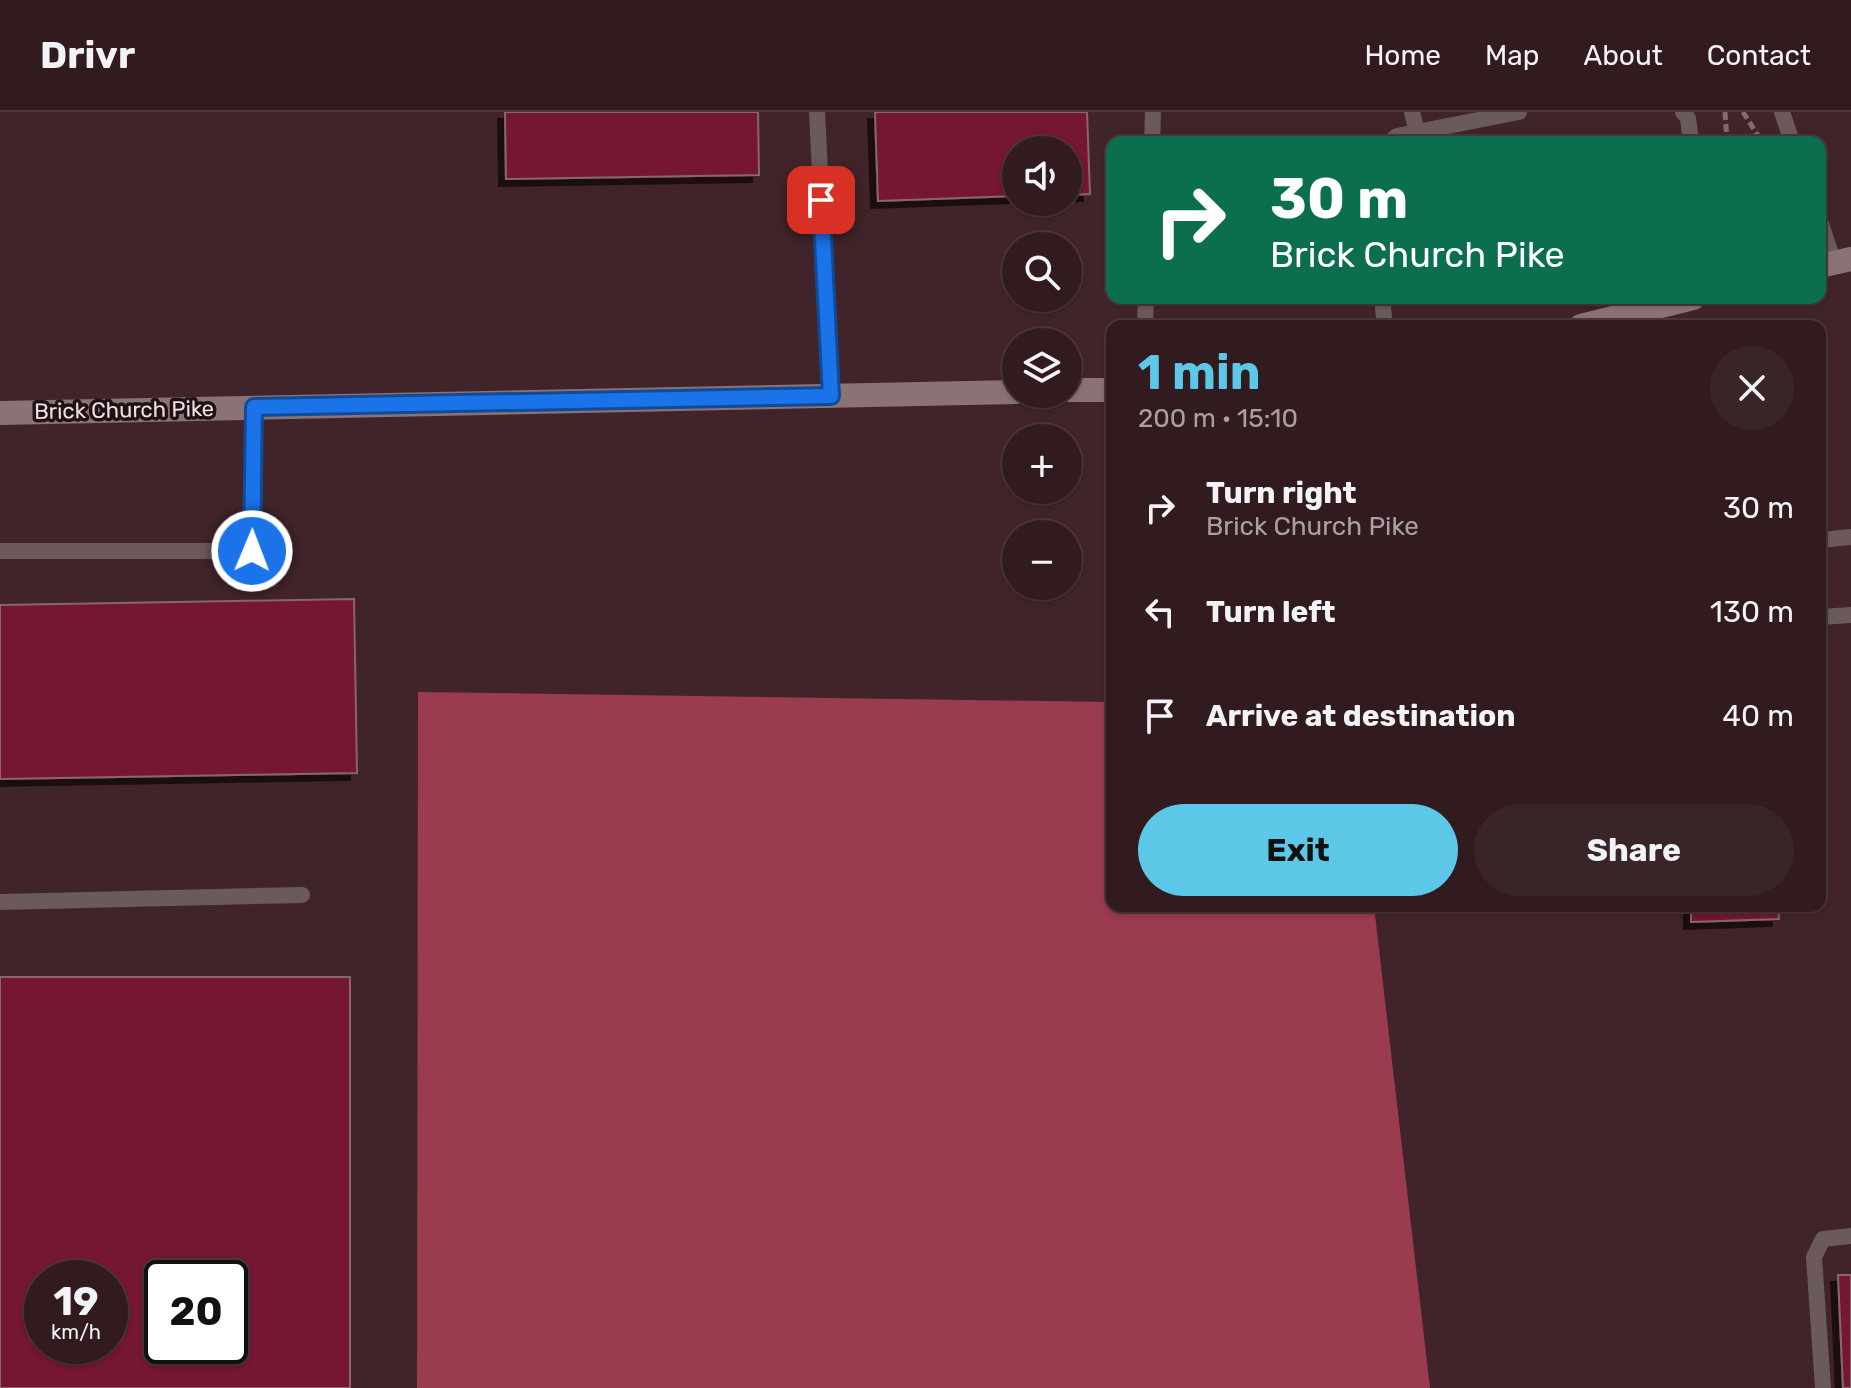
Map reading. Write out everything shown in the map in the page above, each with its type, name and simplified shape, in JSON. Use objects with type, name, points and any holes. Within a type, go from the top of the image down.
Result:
[{"type":"main road","points":[[1605,320],[1669,304]]},
{"type":"main road","points":[[1082,390],[1106,390]]},
{"type":"main road","name":"Brick Church Pike","points":[[0,413],[1002,392]]},
{"type":"lane","points":[[817,112],[831,396]]},
{"type":"lane","points":[[1152,136],[1153,112]]},
{"type":"lane","points":[[1412,112],[1417,132]]},
{"type":"lane","points":[[1397,136],[1519,112]]},
{"type":"lane","points":[[1683,112],[1688,118],[1690,136]]},
{"type":"lane","points":[[1782,112],[1790,136]]},
{"type":"lane","points":[[1826,238],[1835,263]]},
{"type":"lane","points":[[0,551],[252,551],[254,407]]},
{"type":"lane","points":[[1826,539],[1851,537]]},
{"type":"lane","points":[[1826,617],[1851,615]]},
{"type":"lane","points":[[0,902],[302,895]]},
{"type":"lane","points":[[1823,1388],[1814,1257],[1823,1239],[1851,1236]]},
{"type":"path","points":[[1725,112],[1727,136]]},
{"type":"path","points":[[1743,112],[1758,136]]},
{"type":"shaded area","points":[[418,692],[1106,702],[1106,912],[1375,912],[1430,1388],[417,1388]]},
{"type":"building","points":[[505,112],[758,112],[759,175],[506,179]]},
{"type":"building","points":[[875,112],[1087,112],[1090,194],[1082,194],[1082,136],[1002,136],[1002,197],[878,201]]},
{"type":"building","points":[[354,599],[357,773],[0,779],[0,605]]},
{"type":"building","points":[[1691,912],[1778,912],[1779,919],[1691,922]]},
{"type":"building","points":[[0,977],[350,977],[350,1388],[0,1388]]},
{"type":"building","points":[[1838,1275],[1851,1275],[1851,1388],[1843,1388]]},
{"type":"route","points":[[252,551],[254,407],[831,396],[821,200]]}]
